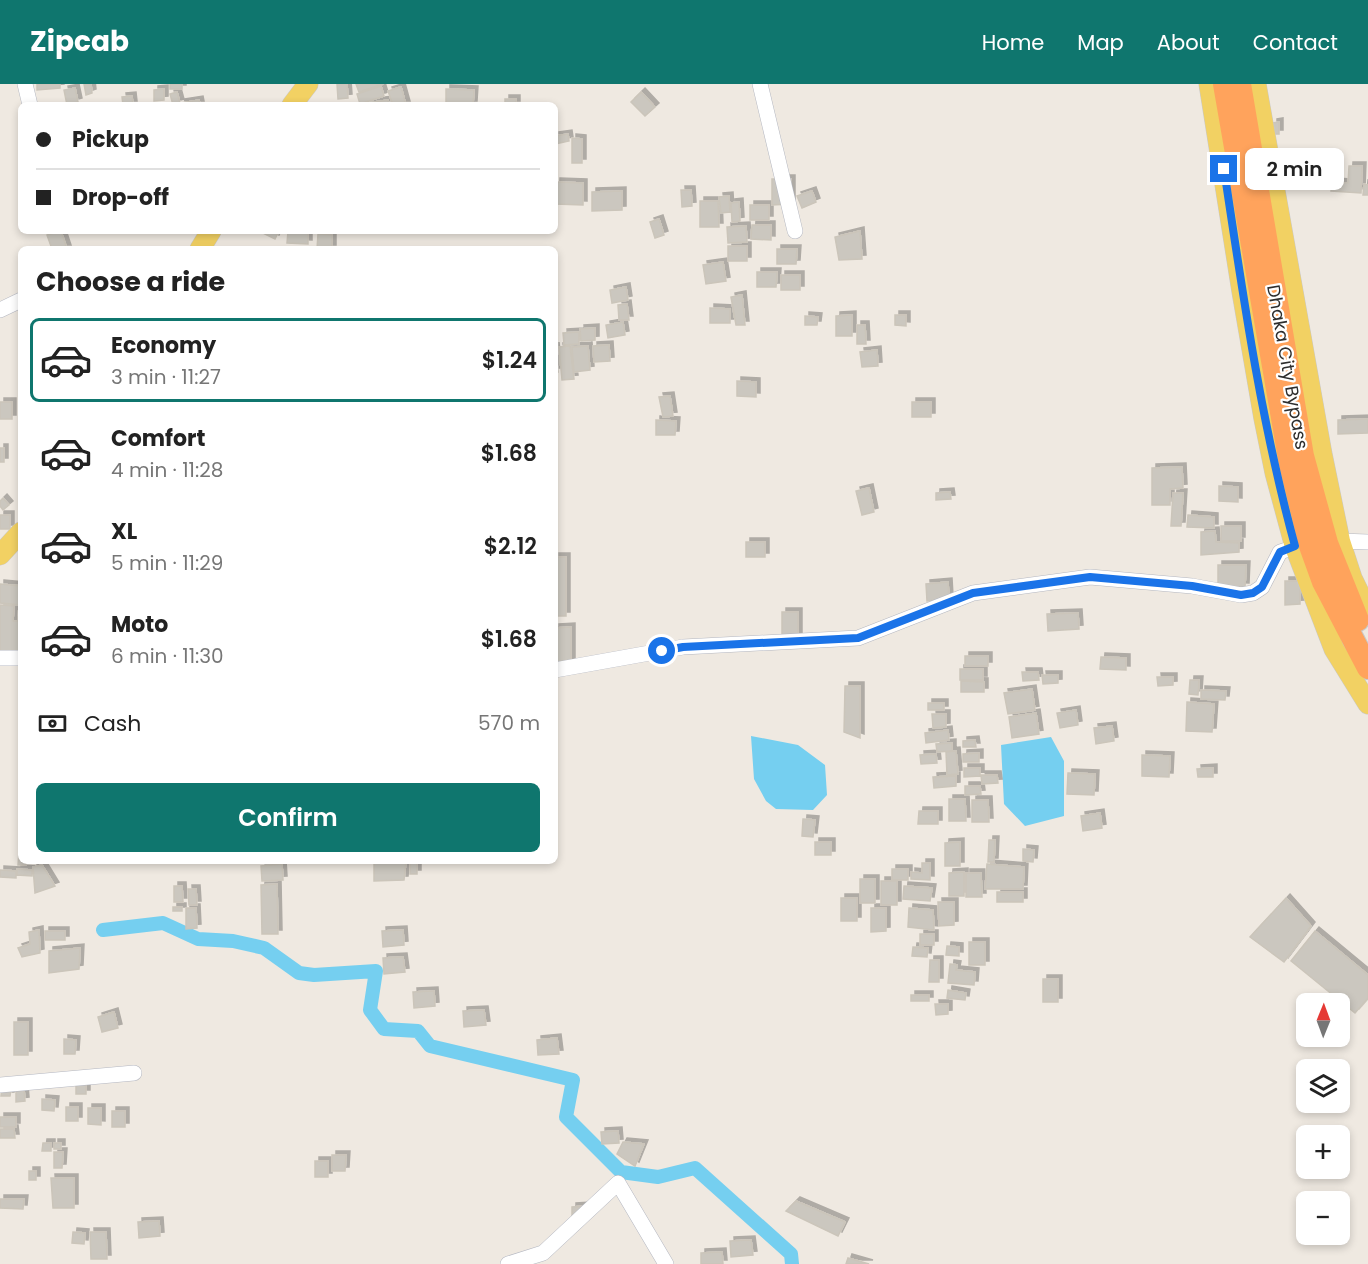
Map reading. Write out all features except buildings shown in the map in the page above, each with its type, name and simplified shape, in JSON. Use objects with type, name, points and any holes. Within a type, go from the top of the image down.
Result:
[{"type":"highway","points":[[1224,84],[1292,474],[1310,546],[1323,582],[1368,668]]},
{"type":"highway","name":"Dhaka City Bypass","points":[[1240,84],[1303,456],[1327,543],[1368,641]]},
{"type":"main road","points":[[294,102],[308,84]]},
{"type":"main road","points":[[1209,84],[1264,419],[1275,473],[1295,546],[1334,649],[1368,704]]},
{"type":"main road","points":[[1256,84],[1322,454],[1340,541],[1352,578],[1368,611]]},
{"type":"main road","points":[[0,555],[18,535]]},
{"type":"street","points":[[25,84],[29,102]]},
{"type":"street","points":[[760,84],[795,231]]},
{"type":"street","points":[[0,310],[18,301]]},
{"type":"street","points":[[1340,541],[1368,542]]},
{"type":"street","points":[[558,669],[683,647],[858,638],[973,593],[1090,577],[1192,586],[1241,595],[1253,593],[1262,587],[1280,552],[1295,546]]},
{"type":"street","points":[[0,658],[18,658]]},
{"type":"street","points":[[0,1085],[134,1073]]},
{"type":"street","points":[[508,1264],[543,1253],[618,1184],[666,1264]]},
{"type":"water","points":[[751,736],[798,745],[825,765],[827,795],[813,810],[776,809],[766,801],[754,779]]},
{"type":"water","points":[[1051,737],[1064,761],[1064,816],[1025,826],[1004,804],[1001,745]]},
{"type":"waterway","points":[[103,930],[163,923],[198,939],[233,941],[264,948],[299,973],[314,975],[376,971],[370,1010],[384,1029],[418,1031],[430,1046],[573,1080],[566,1117],[621,1172],[658,1177],[695,1168],[791,1254],[792,1264]]},
{"type":"route","points":[[662,651],[683,647],[858,638],[973,593],[1090,577],[1192,586],[1241,595],[1253,593],[1262,587],[1280,552],[1295,546],[1275,473],[1264,419],[1224,169]]}]
